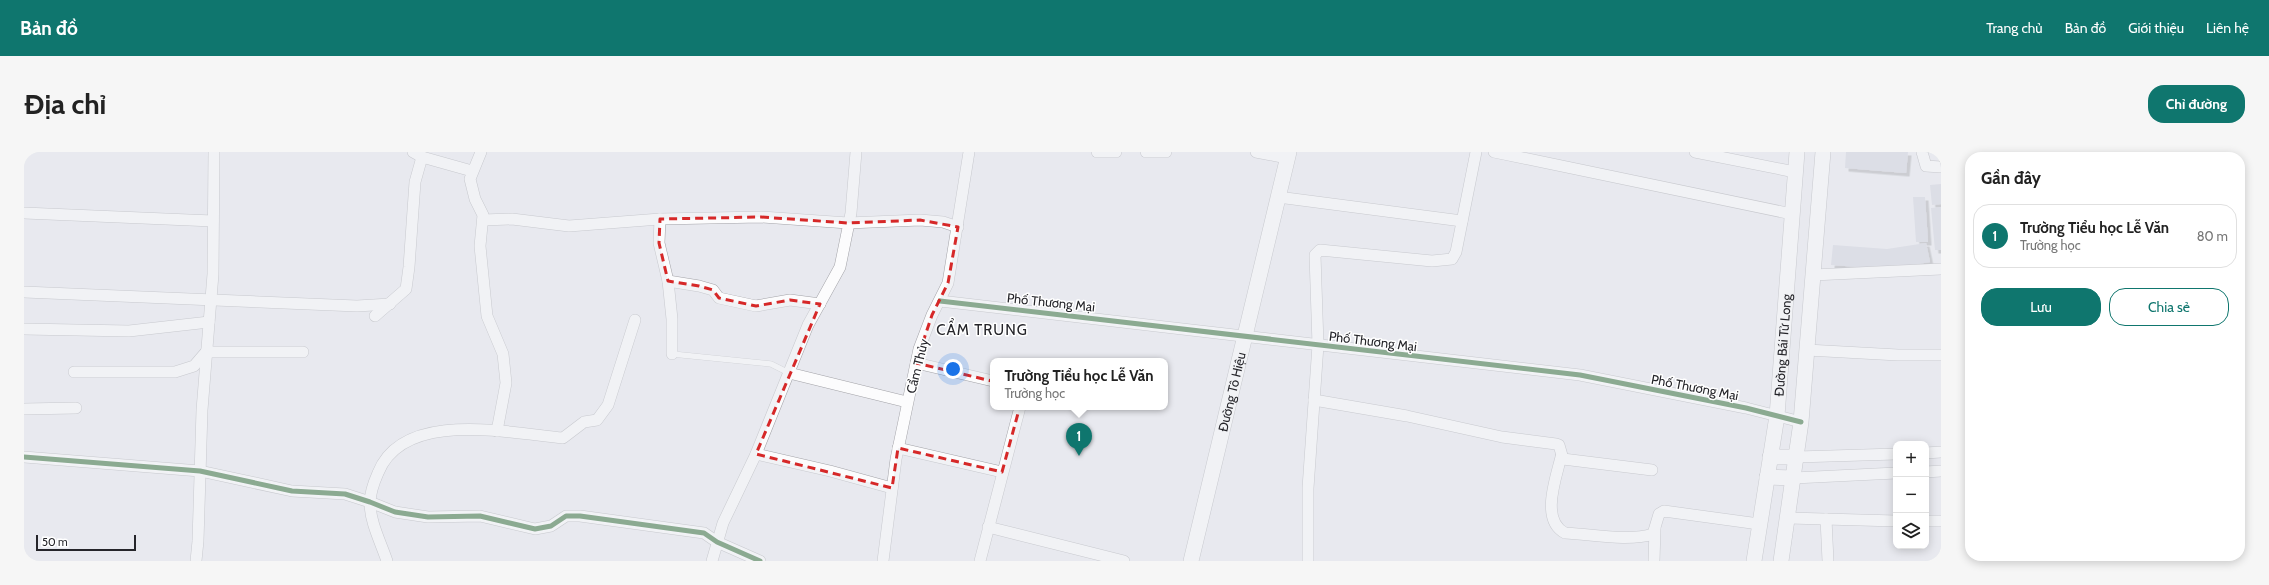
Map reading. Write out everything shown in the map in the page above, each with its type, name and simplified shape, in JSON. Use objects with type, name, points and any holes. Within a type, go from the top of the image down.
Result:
[{"type":"street","points":[[196,561],[206,352],[213,274],[214,152]]},
{"type":"street","points":[[481,152],[470,179],[475,199],[484,215],[480,246],[487,316],[503,354],[506,383],[497,431]]},
{"type":"street","points":[[712,561],[717,542],[738,489],[756,454],[808,325],[840,267],[848,223],[856,152]]},
{"type":"street","name":"Cẩm Thủy","points":[[883,561],[898,448],[918,349],[948,283],[969,152]]},
{"type":"street","points":[[1097,152],[1116,152]]},
{"type":"street","points":[[1146,152],[1166,152]]},
{"type":"street","points":[[1256,152],[1288,155]]},
{"type":"street","points":[[1308,561],[1308,488],[1318,345],[1315,261],[1317,252],[1325,251],[1446,261],[1452,259],[1456,252],[1476,152]]},
{"type":"street","points":[[1494,152],[1792,214]]},
{"type":"street","points":[[1695,152],[1795,172]]},
{"type":"street","name":"Đường Bái Tử Long","points":[[1754,561],[1777,416],[1796,152]]},
{"type":"street","name":"Đường Bái Tử Long","points":[[1781,561],[1789,518],[1801,422],[1823,152]]},
{"type":"street","points":[[1922,152],[1926,166],[1941,167]]},
{"type":"street","points":[[375,316],[406,289],[408,281],[418,154],[472,171]]},
{"type":"street","name":"Đường Tô Hiệu","points":[[1191,561],[1288,155]]},
{"type":"street","points":[[1278,197],[1462,221]]},
{"type":"street","points":[[24,213],[213,221]]},
{"type":"street","points":[[483,220],[512,219],[568,226],[660,219],[761,216],[848,223],[920,220],[943,222],[958,227]]},
{"type":"street","points":[[660,219],[659,243],[668,281],[672,319],[672,354]]},
{"type":"street","points":[[1790,234],[1816,234]]},
{"type":"street","points":[[1813,275],[1941,269]]},
{"type":"street","points":[[668,281],[699,286],[713,290],[719,298],[756,306],[790,300],[820,304]]},
{"type":"street","points":[[24,292],[357,306],[390,304]]},
{"type":"street","name":"Phố Thương Mại","points":[[940,301],[1245,335],[1318,345],[1580,375],[1801,422]]},
{"type":"street","points":[[387,561],[371,515],[370,502],[382,463],[397,446],[422,434],[447,430],[497,431],[563,438],[584,422],[597,420],[608,405],[635,320]]},
{"type":"street","points":[[24,329],[129,331],[209,322]]},
{"type":"street","points":[[1807,350],[1898,355],[1941,355]]},
{"type":"street","points":[[74,372],[175,372],[194,366],[206,352],[303,352]]},
{"type":"street","points":[[916,363],[990,380]]},
{"type":"street","points":[[788,373],[908,402]]},
{"type":"street","points":[[1314,400],[1407,416],[1502,437],[1556,444],[1560,448],[1561,457],[1551,504],[1554,523],[1558,529],[1565,532],[1633,537],[1653,534],[1656,529]]},
{"type":"street","points":[[24,409],[76,408]]},
{"type":"street","points":[[980,561],[1019,410]]},
{"type":"street","points":[[898,448],[1002,472]]},
{"type":"street","points":[[1929,452],[1941,452]]},
{"type":"street","points":[[756,454],[830,470],[892,488]]},
{"type":"street","points":[[1770,457],[1893,454]]},
{"type":"street","points":[[24,457],[200,471],[292,491],[345,494],[395,512],[428,518],[480,516],[535,529],[552,526],[566,516],[580,516],[704,532],[717,542],[760,561]]},
{"type":"street","points":[[1561,457],[1573,460],[1652,470]]},
{"type":"street","points":[[1929,472],[1941,471]]},
{"type":"street","points":[[1767,477],[1794,478],[1893,473]]},
{"type":"street","points":[[1654,561],[1657,518],[1659,514],[1664,512],[1759,524]]},
{"type":"street","points":[[1789,518],[1893,521]]},
{"type":"street","points":[[1826,519],[1828,561]]},
{"type":"street","points":[[1929,521],[1941,520]]},
{"type":"street","points":[[988,527],[1120,561]]},
{"type":"lane","points":[[672,354],[771,364],[788,373]]},
{"type":"highlighted area","points":[[761,217],[848,223],[920,220],[958,227],[948,283],[932,315],[916,363],[1000,383],[1013,391],[1020,406],[1002,472],[898,448],[892,488],[756,454],[820,304],[790,300],[756,306],[719,298],[713,290],[699,286],[668,281],[659,243],[660,219]]},
{"type":"building","points":[[1846,152],[1908,152],[1906,173],[1845,168]]},
{"type":"building","points":[[1941,184],[1941,204],[1932,205],[1930,185]]},
{"type":"building","points":[[1913,197],[1925,197],[1928,242],[1916,242]]},
{"type":"building","points":[[1941,207],[1941,250],[1935,250],[1931,208]]},
{"type":"building","points":[[1926,243],[1930,262],[1888,269],[1831,265],[1833,245],[1887,249]]},
{"type":"cycle path","points":[[940,301],[1580,375],[1746,408],[1801,422]]},
{"type":"cycle path","points":[[24,457],[200,471],[292,491],[345,494],[395,512],[428,517],[480,516],[535,529],[551,526],[566,516],[580,516],[704,533],[717,542],[760,561]]},
{"type":"place","name":"Trường Tiểu học Lễ Văn","points":[[1079,456]]},
{"type":"district","name":"CẨM TRUNG","points":[[982,330]]}]
